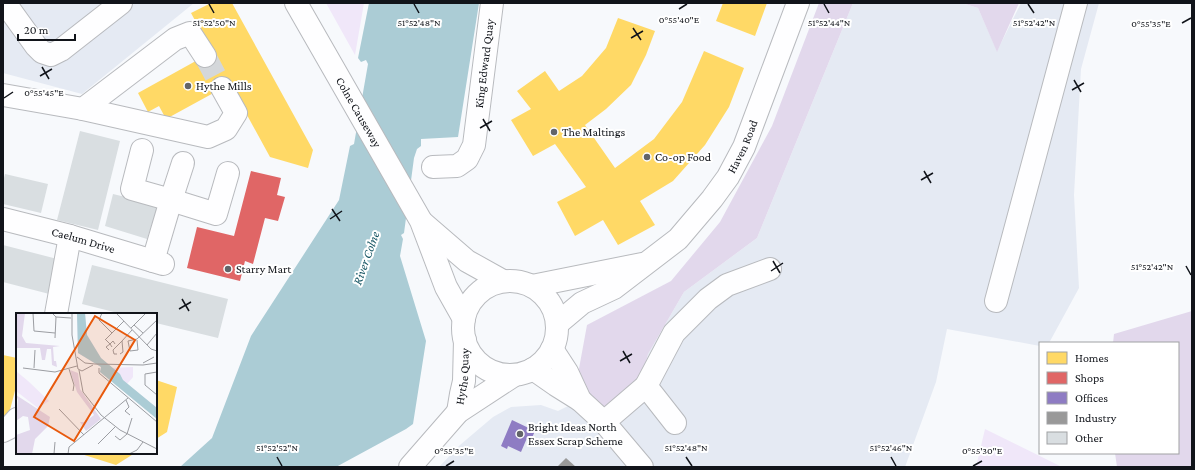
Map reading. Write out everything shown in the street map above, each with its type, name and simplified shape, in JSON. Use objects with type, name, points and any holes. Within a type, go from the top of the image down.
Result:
[{"type":"street","points":[[5,3],[36,46],[42,52],[51,55],[61,50],[121,3]]},
{"type":"street","name":"Colne Causeway","points":[[296,3],[421,221],[446,287],[465,330]]},
{"type":"street","name":"King Edward Quay","points":[[433,167],[457,166],[467,160],[474,145],[492,3]]},
{"type":"street","name":"Haven Road","points":[[557,324],[582,303],[614,288],[678,239],[712,199],[728,177],[744,148],[798,3]]},
{"type":"street","points":[[996,301],[1076,3]]},
{"type":"street","points":[[83,110],[175,39],[190,33],[205,56]]},
{"type":"street","points":[[3,95],[83,110],[208,137],[226,129],[236,113],[222,88]]},
{"type":"street","points":[[142,150],[132,190],[216,214],[228,173]]},
{"type":"street","points":[[171,200],[183,163]]},
{"type":"street","name":"Caelum Drive","points":[[3,219],[70,236],[158,262],[171,200]]},
{"type":"street","name":"Colne Causeway","points":[[421,221],[467,261],[503,281]]},
{"type":"street","points":[[56,313],[70,236]]},
{"type":"street","name":"Haven Road","points":[[532,286],[646,263]]},
{"type":"street","points":[[604,422],[646,386],[674,333],[708,298],[727,285],[770,269]]},
{"type":"street","points":[[515,280],[532,286],[545,295],[551,304],[557,324],[556,340],[543,362],[533,369],[513,376],[494,371],[479,362],[469,349],[465,330],[470,304],[475,297],[487,287],[503,281],[515,280]]},
{"type":"street","name":"Hythe Quay","points":[[458,412],[464,381],[465,330]]},
{"type":"street","points":[[552,349],[567,372],[580,400]]},
{"type":"street","points":[[533,369],[580,400],[604,422],[642,467]]},
{"type":"street","name":"Hythe Quay","points":[[410,467],[458,412],[513,376]]},
{"type":"street","points":[[646,386],[675,423]]},
{"type":"street","points":[[3,431],[9,428],[16,420]]},
{"type":"shaded area","points":[[3,3],[194,3],[82,94],[3,73]]},
{"type":"shaded area","points":[[326,3],[364,3],[355,55]]},
{"type":"shaded area","points":[[819,3],[853,3],[757,238],[684,292],[648,354],[641,382],[603,411],[586,397],[578,374],[587,325],[671,281],[720,222],[772,126]]},
{"type":"shaded area","points":[[853,3],[962,3],[978,8],[997,51],[1021,3],[1099,3],[1081,69],[1074,195],[1079,288],[1050,342],[1039,342],[1039,346],[947,329],[936,382],[905,467],[439,467],[460,445],[493,417],[511,407],[541,405],[558,411],[586,397],[641,382],[648,354],[684,292],[757,238]]},
{"type":"shaded area","points":[[962,3],[1019,3],[997,52],[978,8]]},
{"type":"shaded area","points":[[1192,311],[1192,467],[1117,467],[1115,454],[1179,454],[1179,342],[1113,342],[1114,334]]},
{"type":"shaded area","points":[[985,429],[1062,467],[976,467]]},
{"type":"water","name":"River Colne","points":[[369,3],[479,3],[458,137],[421,139],[421,146],[417,149],[414,158],[404,233],[401,235],[403,239],[400,256],[426,341],[413,424],[336,467],[180,467],[212,438],[251,336],[339,200],[350,146],[354,144],[368,64],[366,60],[361,62],[358,58]]},
{"type":"building: Homes","name":"Hythe Mills","points":[[211,3],[232,3],[313,150],[308,168],[270,157],[230,84],[166,119],[159,106],[148,112],[138,93],[212,52],[191,13]]},
{"type":"building: Homes","points":[[723,3],[767,3],[755,36],[716,21]]},
{"type":"building: Homes","name":"The Maltings","points":[[618,18],[655,31],[646,55],[631,85],[606,109],[585,125],[615,168],[654,139],[682,102],[704,51],[744,68],[729,107],[705,145],[673,181],[640,201],[655,225],[618,245],[603,220],[575,236],[557,202],[586,187],[555,144],[533,156],[511,120],[531,109],[517,91],[545,71],[559,91],[582,76],[606,48]]},
{"type":"building: Homes","points":[[3,355],[16,358],[16,387],[3,433]]},
{"type":"building: Homes","points":[[157,380],[177,387],[167,432],[157,438]]},
{"type":"building: Homes","points":[[81,454],[133,454],[116,465]]},
{"type":"building: Shops","points":[[251,171],[281,178],[277,195],[285,197],[278,221],[265,218],[253,264],[245,261],[240,281],[187,268],[197,227],[234,236]]},
{"type":"building: Offices","name":"Bright Ideas North Essex Scrap Scheme","points":[[512,420],[535,431],[531,440],[527,438],[521,452],[508,446],[507,449],[501,446]]},
{"type":"building: Industry","points":[[566,458],[576,467],[557,467]]},
{"type":"building: Other","points":[[80,131],[120,141],[98,230],[57,220]]},
{"type":"building: Other","points":[[5,174],[48,184],[41,213],[3,204],[3,182]]},
{"type":"building: Other","points":[[113,194],[158,205],[147,239],[105,226]]},
{"type":"building: Other","points":[[3,245],[65,261],[57,296],[3,282]]},
{"type":"building: Other","points":[[92,265],[228,299],[218,338],[157,323],[157,313],[118,313],[82,304]]},
{"type":"tunnel","points":[[205,56],[222,88]]},
{"type":"place","name":"Hythe Mills","points":[[188,86]]},
{"type":"place","name":"The Maltings","points":[[554,132]]},
{"type":"place","name":"Co-op Food","points":[[647,157]]},
{"type":"place","name":"Starry Mart","points":[[228,269]]},
{"type":"place","name":"Bright Ideas North Essex Scrap Scheme","points":[[520,434]]}]
